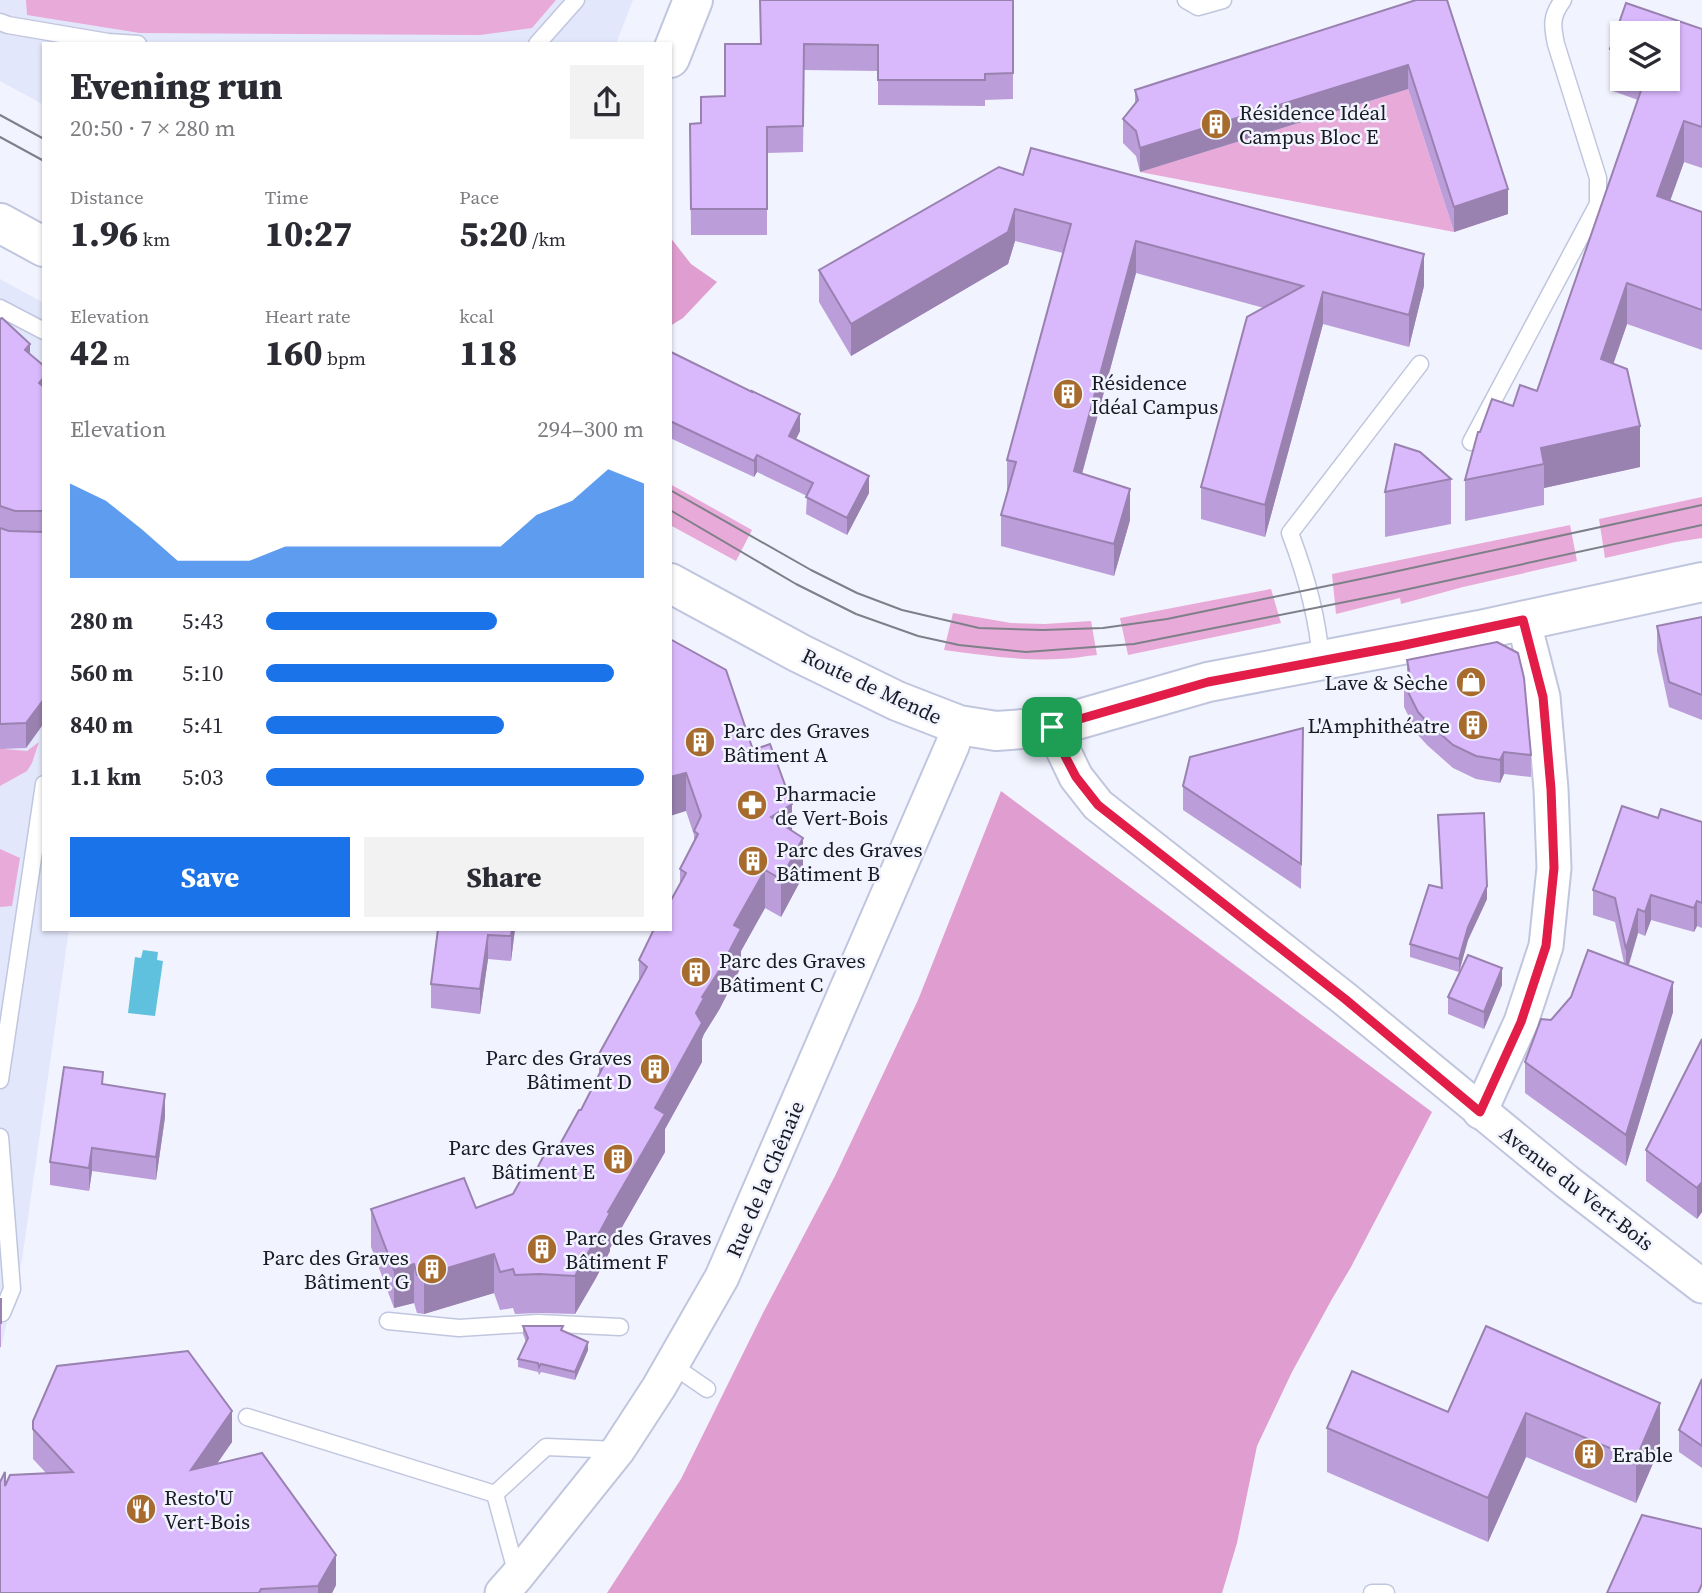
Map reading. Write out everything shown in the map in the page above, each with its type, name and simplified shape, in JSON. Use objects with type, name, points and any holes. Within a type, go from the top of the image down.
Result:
[{"type":"main road","points":[[672,53],[693,0]]},
{"type":"main road","points":[[0,223],[42,246]]},
{"type":"main road","name":"Route de Mende","points":[[672,584],[821,664],[897,701],[959,725],[996,731],[1052,727],[1208,682],[1480,630],[1702,582]]},
{"type":"street","points":[[1480,1112],[1521,1022],[1546,946],[1554,868],[1543,697],[1523,620]]},
{"type":"street","name":"Rue de la Chênaie","points":[[510,1585],[618,1450],[659,1387],[722,1277],[959,725]]},
{"type":"street","name":"Avenue du Vert-Bois","points":[[1052,727],[1076,777],[1098,805],[1345,999],[1566,1181],[1702,1286]]},
{"type":"lane","points":[[539,42],[576,0]]},
{"type":"lane","points":[[1186,0],[1198,7],[1223,0]]},
{"type":"lane","points":[[1471,442],[1598,204],[1598,178],[1552,26],[1556,10],[1563,0]]},
{"type":"lane","points":[[0,22],[108,42]]},
{"type":"lane","points":[[0,308],[42,330]]},
{"type":"lane","points":[[1321,662],[1319,634],[1306,579],[1290,533],[1420,364]]},
{"type":"lane","points":[[0,1080],[42,797]]},
{"type":"lane","points":[[0,1137],[12,1289],[2,1313]]},
{"type":"lane","points":[[388,1321],[459,1328],[538,1324],[620,1327]]},
{"type":"lane","points":[[672,1365],[707,1389]]},
{"type":"lane","points":[[247,1417],[495,1494]]},
{"type":"lane","points":[[495,1494],[546,1447],[618,1450]]},
{"type":"lane","points":[[495,1494],[510,1585]]},
{"type":"lane","points":[[1372,1593],[1386,1593]]},
{"type":"shaded area","points":[[0,0],[633,0],[617,42],[42,42],[42,104],[0,81]]},
{"type":"shaded area","points":[[26,0],[556,0],[532,28],[480,35],[140,33],[27,15]]},
{"type":"shaded area","points":[[1408,89],[1454,232],[1140,172]]},
{"type":"shaded area","points":[[672,240],[691,264],[717,282],[683,318],[672,325]]},
{"type":"shaded area","points":[[0,279],[42,302],[42,931],[69,931],[22,1260],[0,1351]]},
{"type":"shaded area","points":[[672,485],[752,530],[736,561],[672,526]]},
{"type":"shaded area","points":[[1702,497],[1702,538],[1605,558],[1599,519]]},
{"type":"shaded area","points":[[1570,525],[1577,561],[1401,604],[1400,598],[1336,614],[1332,574]]},
{"type":"shaded area","points":[[1271,589],[1281,623],[1128,655],[1120,618]]},
{"type":"shaded area","points":[[953,613],[1011,623],[1091,621],[1097,655],[1030,659],[944,650]]},
{"type":"shaded area","points":[[0,694],[5,749],[27,751],[39,742],[27,771],[0,786]]},
{"type":"shaded area","points":[[1001,791],[1432,1112],[1351,1267],[1292,1372],[1257,1446],[1237,1543],[1222,1593],[607,1593],[681,1479],[763,1313],[835,1176],[918,1000]]},
{"type":"shaded area","points":[[0,849],[20,858],[12,906],[0,907]]},
{"type":"water","points":[[143,950],[158,952],[157,960],[163,961],[155,1016],[128,1013],[135,957],[141,958]]},
{"type":"building","points":[[760,0],[1013,0],[1013,73],[985,74],[985,80],[878,80],[878,45],[804,44],[803,126],[767,127],[767,209],[691,209],[690,124],[701,123],[701,97],[725,96],[725,44],[761,44]]},
{"type":"building","name":"Résidence Idéal Campus Bloc E","points":[[1416,0],[1447,0],[1508,189],[1454,207],[1408,65],[1140,148],[1136,131],[1123,119],[1138,100],[1135,90]]},
{"type":"building","points":[[1626,3],[1679,21],[1620,21]]},
{"type":"building","points":[[1680,21],[1702,29],[1702,127],[1684,121],[1657,196],[1702,212],[1702,310],[1627,283],[1601,359],[1627,369],[1640,426],[1541,448],[1544,464],[1465,480],[1478,432],[1492,399],[1513,406],[1520,385],[1537,391],[1641,91],[1680,91]]},
{"type":"building","name":"Résidence Idéal Campus","points":[[1031,148],[1424,254],[1409,315],[1323,292],[1265,505],[1201,487],[1247,317],[1303,286],[1136,241],[1074,471],[1130,489],[1114,544],[1001,515],[1016,462],[1007,460],[1071,224],[1015,209],[1008,232],[851,324],[819,270],[999,167],[1023,175]]},
{"type":"building","points":[[0,319],[30,344],[25,350],[42,364],[42,379],[39,383],[42,385],[42,511],[15,511],[0,506]]},
{"type":"building","points":[[672,352],[800,414],[789,436],[869,476],[847,518],[806,497],[813,483],[757,455],[754,461],[672,422]]},
{"type":"building","points":[[1395,444],[1420,452],[1451,479],[1385,492]]},
{"type":"building","points":[[0,528],[9,531],[42,532],[42,702],[26,723],[0,724]]},
{"type":"building","points":[[1702,617],[1702,695],[1669,682],[1657,626]]},
{"type":"building","points":[[672,640],[726,670],[753,750],[770,744],[792,804],[771,817],[803,838],[781,879],[765,870],[734,925],[741,929],[702,997],[704,998],[696,1013],[702,1023],[655,1108],[665,1114],[608,1212],[610,1213],[575,1276],[515,1275],[513,1269],[500,1272],[494,1254],[424,1275],[417,1275],[414,1264],[394,1270],[371,1209],[464,1178],[476,1208],[513,1194],[524,1174],[532,1178],[550,1144],[559,1146],[581,1110],[607,1059],[599,1054],[647,967],[639,960],[653,931],[672,931],[672,898],[686,873],[680,869],[698,834],[694,831],[701,816],[686,773],[672,776]]},
{"type":"building","name":"L'Amphithéatre","points":[[1497,642],[1518,653],[1524,678],[1531,755],[1504,752],[1500,760],[1476,756],[1453,745],[1418,712],[1404,684],[1411,681],[1407,660]]},
{"type":"building","points":[[1303,728],[1301,864],[1183,786],[1190,757]]},
{"type":"building","points":[[1622,806],[1658,818],[1661,809],[1702,822],[1702,903],[1697,901],[1694,908],[1651,895],[1645,912],[1638,909],[1626,949],[1615,898],[1593,890]]},
{"type":"building","points":[[1484,813],[1487,886],[1468,927],[1459,959],[1410,944],[1429,885],[1442,888],[1438,815]]},
{"type":"building","points":[[438,931],[512,931],[511,936],[488,935],[480,989],[431,984]]},
{"type":"building","points":[[1588,950],[1673,982],[1626,1135],[1525,1062],[1541,1019],[1551,1020],[1571,997]]},
{"type":"building","points":[[1468,955],[1502,968],[1484,1012],[1448,997]]},
{"type":"building","points":[[1702,1039],[1702,1182],[1697,1188],[1646,1150]]},
{"type":"building","points":[[64,1067],[103,1072],[102,1084],[165,1094],[156,1157],[92,1148],[89,1168],[50,1162]]},
{"type":"building","points":[[523,1326],[563,1326],[561,1330],[588,1342],[575,1372],[541,1364],[539,1367],[538,1363],[518,1359],[528,1338]]},
{"type":"building","points":[[1486,1326],[1660,1403],[1636,1459],[1526,1413],[1488,1498],[1327,1428],[1352,1371],[1448,1412]]},
{"type":"building","name":"Resto'U Vert-Bois","points":[[188,1351],[232,1411],[191,1470],[262,1453],[336,1555],[318,1586],[261,1589],[259,1593],[0,1593],[0,1482],[5,1472],[5,1486],[10,1475],[73,1472],[33,1429],[33,1421],[57,1366]]},
{"type":"building","points":[[1702,1379],[1702,1446],[1679,1430]]},
{"type":"building","points":[[1642,1515],[1702,1529],[1702,1584],[1698,1593],[1607,1593]]},
{"type":"tram line","points":[[0,115],[42,138]]},
{"type":"tram line","points":[[0,137],[42,160]]},
{"type":"tram line","points":[[672,491],[811,570],[857,593],[902,610],[979,628],[1043,630],[1103,628],[1167,619],[1702,505]]},
{"type":"tram line","points":[[672,511],[796,584],[856,614],[918,636],[959,645],[1026,652],[1134,644],[1395,592],[1702,525]]},
{"type":"place","name":"Résidence Idéal Campus Bloc E","points":[[1216,124]]},
{"type":"place","name":"Résidence Idéal Campus","points":[[1068,394]]},
{"type":"place","name":"Lave & Sèche","points":[[1471,682]]},
{"type":"place","name":"L'Amphithéatre","points":[[1473,725]]},
{"type":"place","name":"Parc des Graves Bâtiment A","points":[[700,742]]},
{"type":"place","name":"Pharmacie de Vert-Bois","points":[[752,805]]},
{"type":"place","name":"Parc des Graves Bâtiment B","points":[[753,861]]},
{"type":"place","name":"Parc des Graves Bâtiment C","points":[[696,972]]},
{"type":"place","name":"Parc des Graves Bâtiment D","points":[[655,1069]]},
{"type":"place","name":"Parc des Graves Bâtiment E","points":[[618,1159]]},
{"type":"place","name":"Parc des Graves Bâtiment F","points":[[542,1249]]},
{"type":"place","name":"Parc des Graves Bâtiment G","points":[[432,1269]]},
{"type":"place","name":"Erable","points":[[1589,1454]]},
{"type":"place","name":"Resto'U Vert-Bois","points":[[141,1509]]},
{"type":"route","points":[[1523,620],[1543,697],[1554,868],[1546,946],[1521,1022],[1480,1112],[1345,999],[1098,805],[1076,777],[1052,727],[1208,682],[1321,662],[1523,620]]}]
